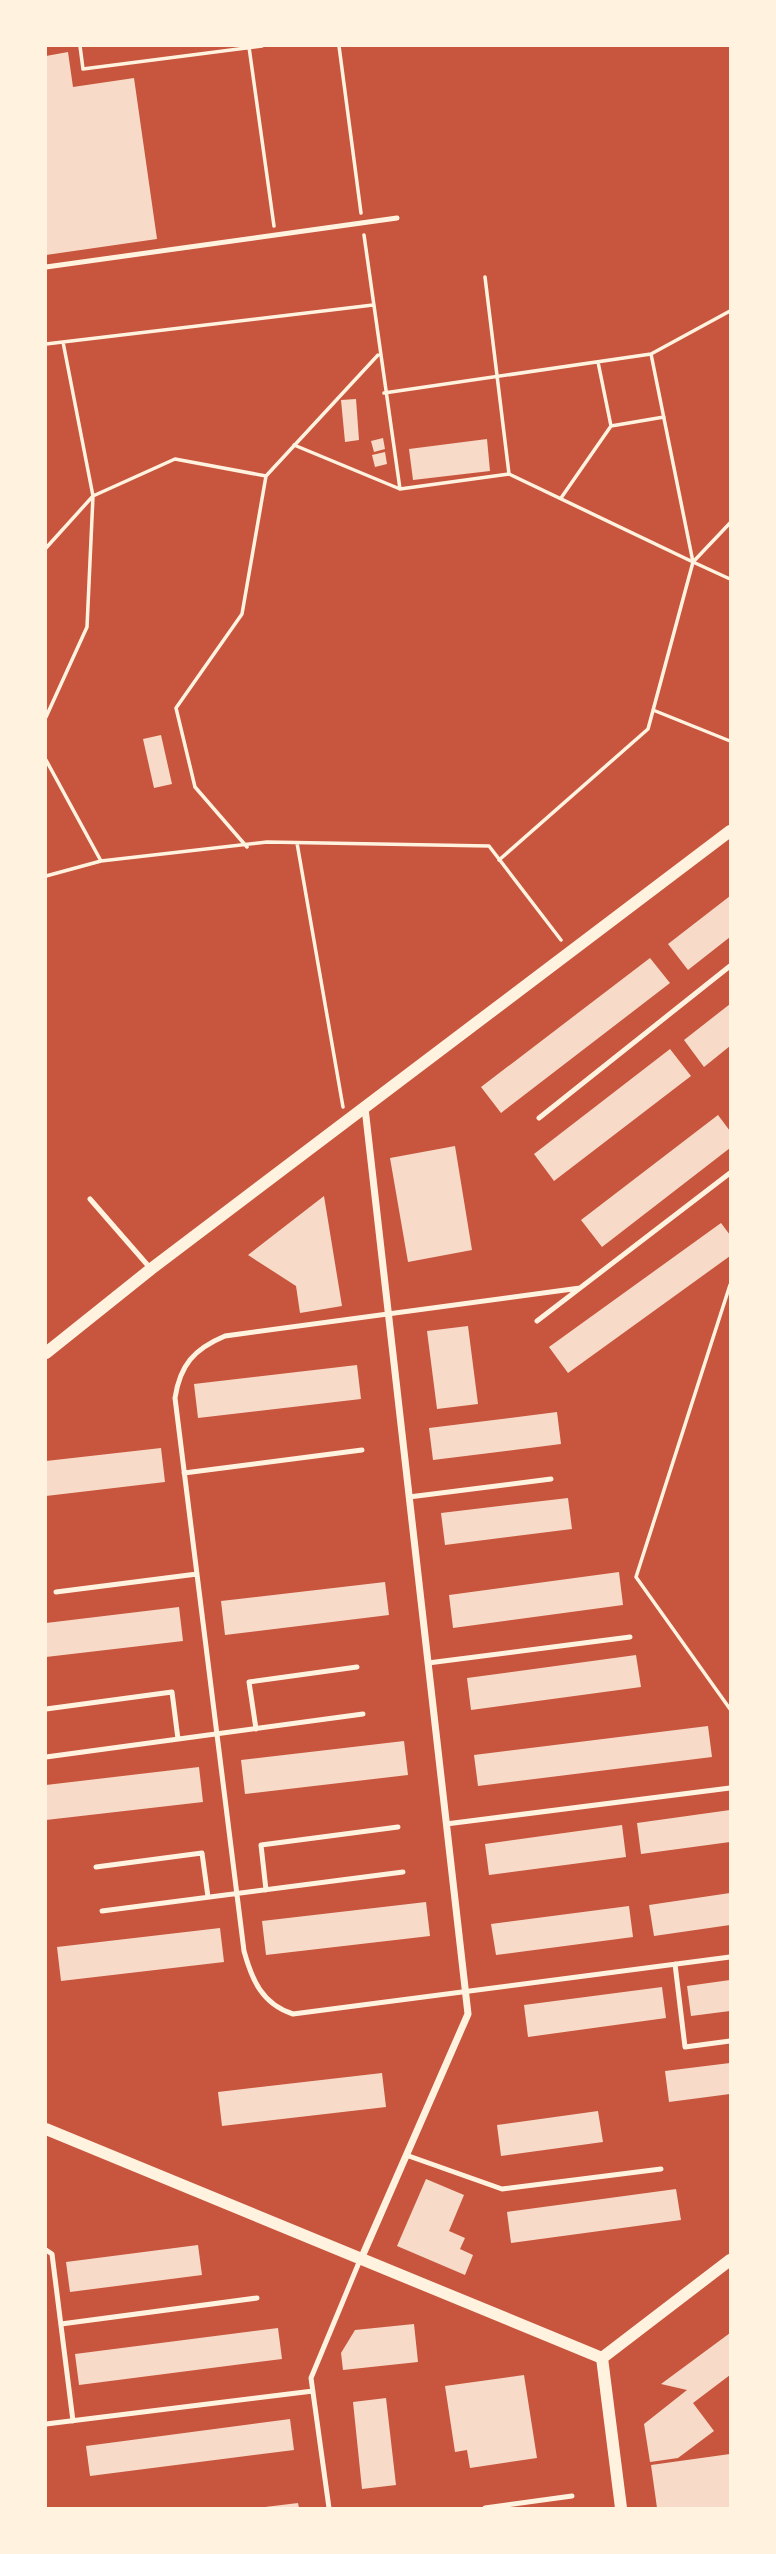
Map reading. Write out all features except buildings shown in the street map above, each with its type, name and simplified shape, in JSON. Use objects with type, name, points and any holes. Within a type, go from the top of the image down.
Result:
[{"type":"street","points":[[46,1353],[151,1269],[571,954],[730,831]]},
{"type":"street","points":[[361,2259],[468,2014],[365,1108]]},
{"type":"street","points":[[46,2129],[602,2358]]},
{"type":"street","points":[[602,2358],[730,2260]]},
{"type":"street","points":[[602,2358],[621,2508]]},
{"type":"lane","points":[[46,267],[397,218]]},
{"type":"lane","points":[[539,1118],[730,966]]},
{"type":"lane","points":[[537,1321],[730,1174]]},
{"type":"lane","points":[[90,1199],[151,1269]]},
{"type":"lane","points":[[580,1288],[225,1336],[205,1344],[190,1356],[177,1382],[175,1398],[184,1473],[249,1970],[261,1993],[278,2009],[293,2014],[730,1957]]},
{"type":"lane","points":[[184,1473],[362,1450]]},
{"type":"lane","points":[[409,1497],[551,1479]]},
{"type":"lane","points":[[56,1592],[197,1574]]},
{"type":"lane","points":[[428,1663],[630,1637]]},
{"type":"lane","points":[[256,1729],[249,1682],[357,1667]]},
{"type":"lane","points":[[46,1709],[172,1692],[178,1739]]},
{"type":"lane","points":[[46,1756],[363,1714]]},
{"type":"lane","points":[[446,1824],[730,1788]]},
{"type":"lane","points":[[266,1890],[261,1845],[398,1827]]},
{"type":"lane","points":[[96,1867],[202,1853],[208,1897]]},
{"type":"lane","points":[[102,1911],[403,1871]]},
{"type":"lane","points":[[675,1964],[685,2047],[730,2042]]},
{"type":"lane","points":[[406,2155],[502,2189],[661,2169]]},
{"type":"lane","points":[[46,2250],[52,2253],[73,2421]]},
{"type":"lane","points":[[329,2508],[311,2378],[361,2259]]},
{"type":"lane","points":[[61,2324],[257,2298]]},
{"type":"lane","points":[[46,2424],[313,2391]]},
{"type":"lane","points":[[485,2508],[572,2496]]},
{"type":"path","points":[[80,46],[83,69],[261,46]]},
{"type":"path","points":[[339,46],[384,393],[400,489]]},
{"type":"path","points":[[249,47],[275,235]]},
{"type":"path","points":[[485,277],[509,474]]},
{"type":"path","points":[[46,344],[373,305]]},
{"type":"path","points":[[384,393],[651,354],[730,311]]},
{"type":"path","points":[[46,717],[87,626],[93,496],[63,342]]},
{"type":"path","points":[[247,847],[195,787],[176,708],[242,614],[266,476],[379,354]]},
{"type":"path","points":[[499,860],[648,729],[693,562],[651,354]]},
{"type":"path","points":[[561,499],[611,426],[598,362]]},
{"type":"path","points":[[611,426],[664,417]]},
{"type":"path","points":[[294,445],[400,489],[509,474],[730,579]]},
{"type":"path","points":[[46,548],[93,496],[175,459],[266,476]]},
{"type":"path","points":[[693,562],[730,523]]},
{"type":"path","points":[[653,710],[730,741]]},
{"type":"path","points":[[46,760],[101,861]]},
{"type":"path","points":[[46,876],[101,861],[247,847],[267,842],[489,846],[571,954]]},
{"type":"path","points":[[297,843],[346,1123]]},
{"type":"path","points":[[730,1285],[635,1577],[730,1709]]}]
